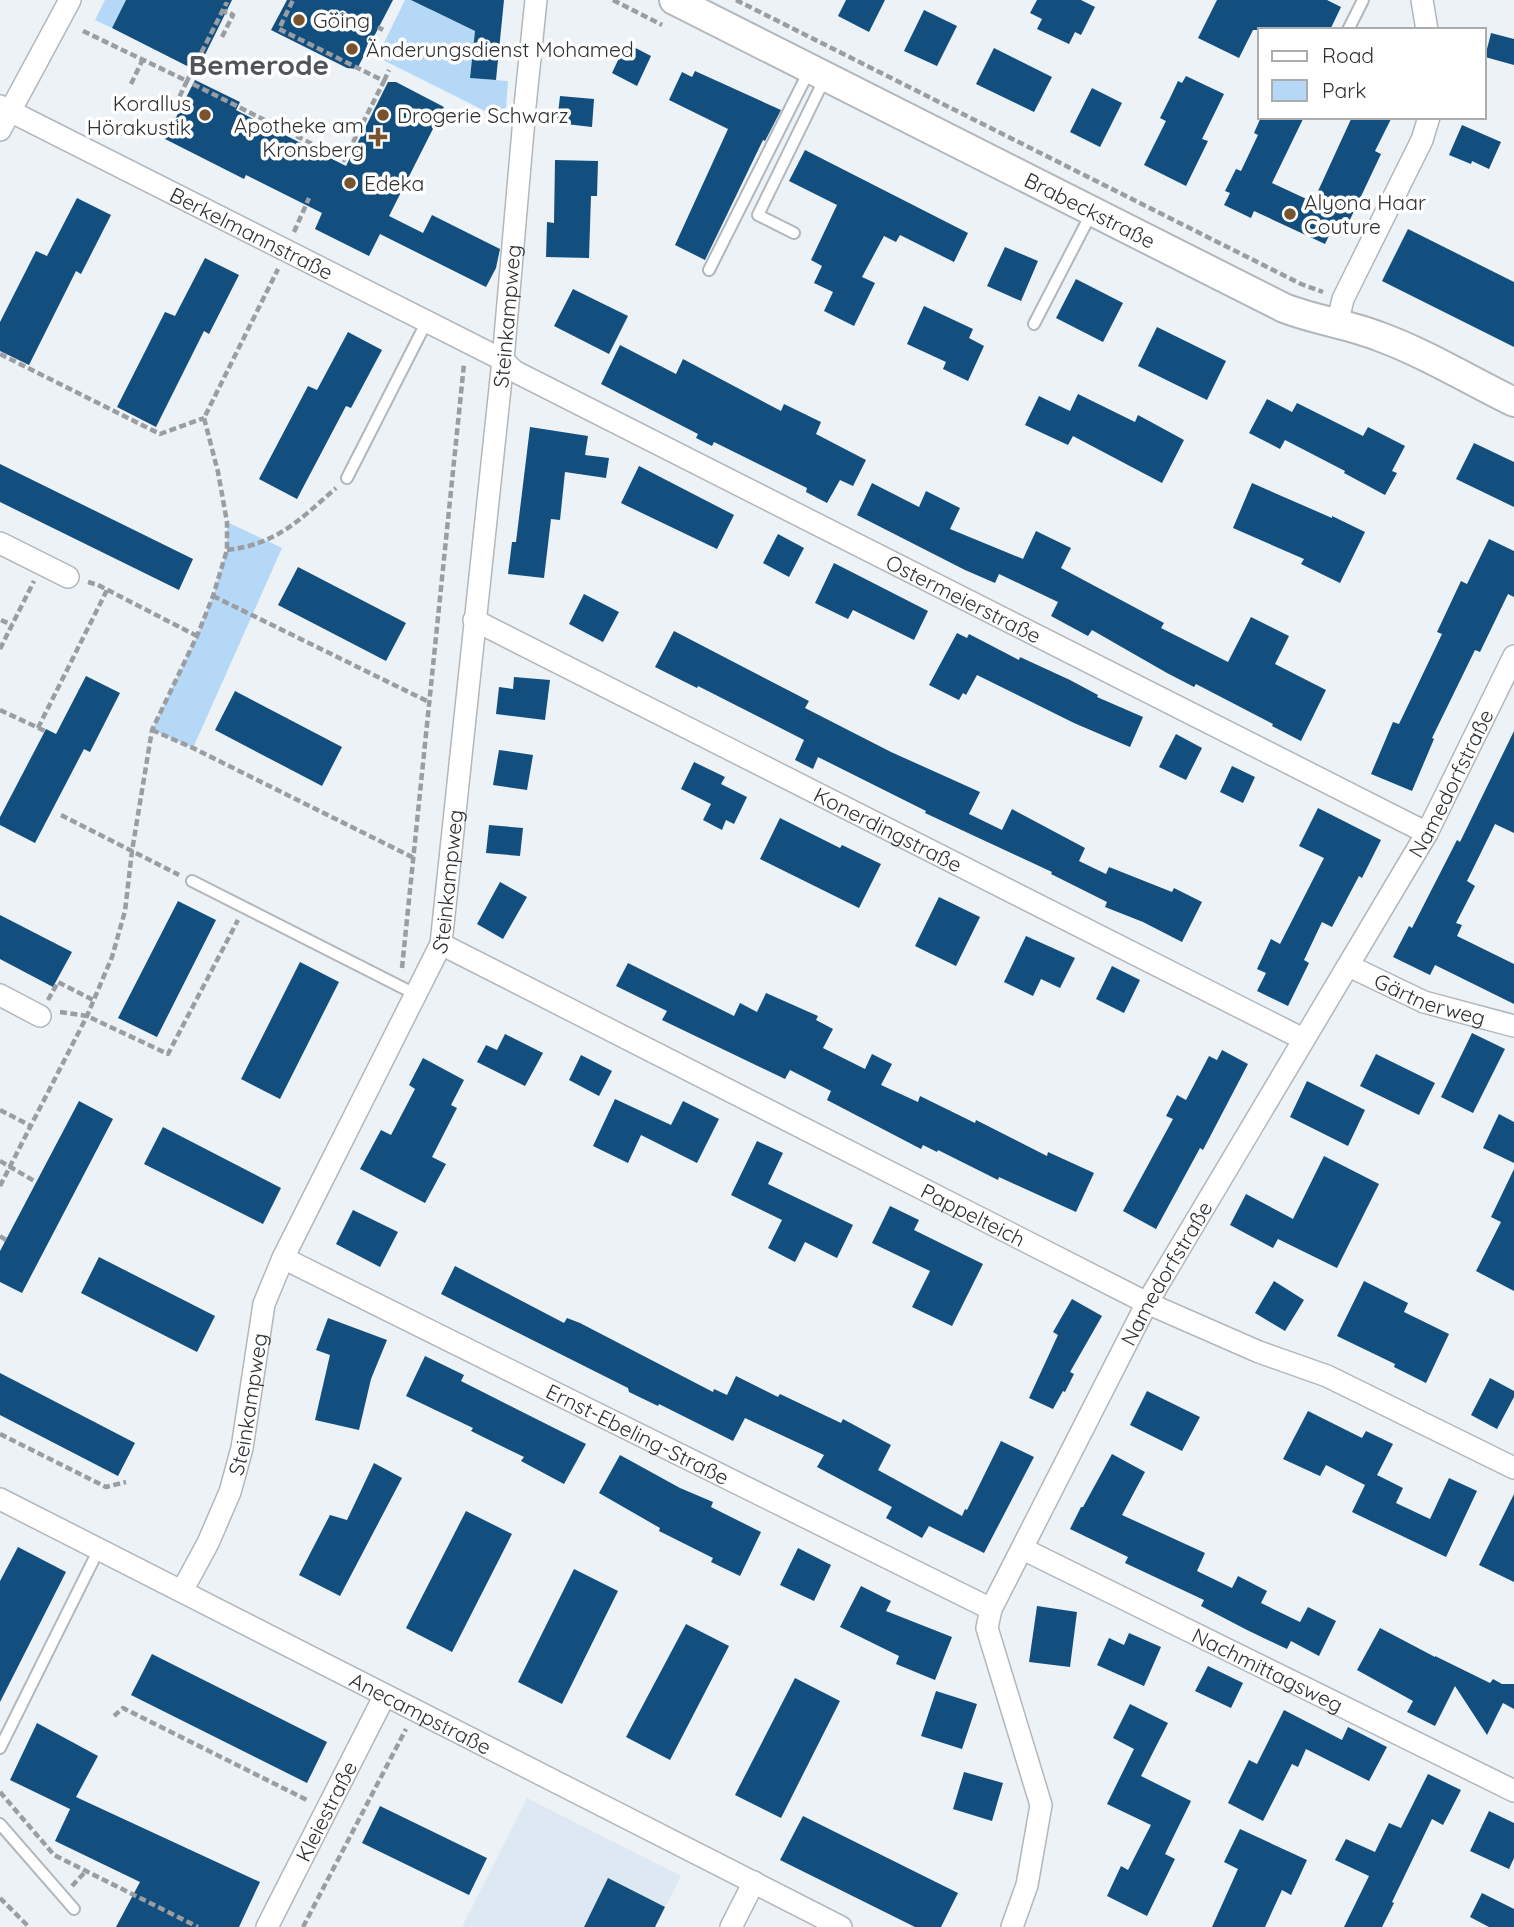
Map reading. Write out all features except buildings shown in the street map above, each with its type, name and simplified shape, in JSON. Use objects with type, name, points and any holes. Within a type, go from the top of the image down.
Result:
[{"type":"main road","name":"Brabeckstraße","points":[[674,0],[1284,308],[1340,312],[1374,334],[1514,402]]},
{"type":"street","points":[[3,116],[70,0]]},
{"type":"street","name":"Steinkampweg","points":[[182,1591],[208,1543],[230,1492],[242,1448],[264,1304],[407,990],[441,944],[503,360],[536,0]]},
{"type":"street","points":[[1422,0],[1427,28]]},
{"type":"street","name":"Berkelmannstraße","points":[[3,116],[286,251],[503,360]]},
{"type":"street","points":[[1340,312],[1422,140],[1428,119]]},
{"type":"street","name":"Ostermeierstraße","points":[[503,360],[514,371],[1427,833]]},
{"type":"street","points":[[1,545],[68,577]]},
{"type":"street","name":"Konerdingstraße","points":[[474,620],[1303,1039]]},
{"type":"street","name":"Namedorfstraße","points":[[1012,1927],[1027,1885],[1041,1805],[987,1628],[991,1609],[1147,1303],[1427,833],[1514,656]]},
{"type":"street","name":"Pappelteich","points":[[441,944],[1147,1303],[1259,1352],[1327,1376],[1514,1468]]},
{"type":"street","name":"Gärtnerweg","points":[[1349,966],[1424,1002],[1514,1026]]},
{"type":"street","points":[[0,995],[40,1016]]},
{"type":"street","name":"Ernst-Ebeling-Straße","points":[[283,1258],[991,1609]]},
{"type":"street","name":"Anecampstraße","points":[[0,1499],[97,1551],[182,1591],[841,1927]]},
{"type":"street","name":"Nachmittagsweg","points":[[1023,1549],[1514,1791]]},
{"type":"street","name":"Kleiestraße","points":[[267,1927],[386,1695]]},
{"type":"street","points":[[731,1927],[754,1882]]},
{"type":"lane","points":[[1349,28],[1363,0]]},
{"type":"lane","points":[[794,233],[758,215],[818,73]]},
{"type":"lane","points":[[709,270],[818,73]]},
{"type":"lane","points":[[1034,324],[1092,212]]},
{"type":"lane","points":[[347,478],[426,321]]},
{"type":"lane","points":[[192,881],[407,990]]},
{"type":"lane","points":[[0,1748],[97,1551]]},
{"type":"lane","points":[[0,1824],[74,1909]]},
{"type":"path","points":[[293,0],[279,29],[292,33],[384,81]]},
{"type":"path","points":[[736,0],[1301,284],[1340,312]]},
{"type":"path","points":[[175,106],[190,82],[226,4],[228,5]]},
{"type":"path","points":[[212,33],[215,34],[226,11],[233,15],[222,37]]},
{"type":"path","points":[[83,31],[190,82],[206,93],[316,149],[346,161],[389,71]]},
{"type":"path","points":[[131,85],[143,59]]},
{"type":"path","points":[[0,1186],[87,1016],[112,957],[125,911],[152,730],[197,636],[227,551],[227,522],[204,418],[309,198]]},
{"type":"path","points":[[407,990],[414,858],[467,342]]},
{"type":"path","points":[[0,354],[160,435],[204,418]]},
{"type":"path","points":[[227,551],[253,547],[288,530],[347,478]]},
{"type":"path","points":[[0,649],[42,564]]},
{"type":"path","points":[[68,577],[98,584],[197,636]]},
{"type":"path","points":[[38,728],[107,590]]},
{"type":"path","points":[[213,596],[430,703]]},
{"type":"path","points":[[1,620],[12,625]]},
{"type":"path","points":[[0,710],[45,731]]},
{"type":"path","points":[[152,730],[414,858]]},
{"type":"path","points":[[61,815],[192,881]]},
{"type":"path","points":[[87,1016],[168,1054],[244,908]]},
{"type":"path","points":[[40,1016],[58,982],[93,1000]]},
{"type":"path","points":[[0,1110],[31,1126]]},
{"type":"path","points":[[0,1161],[36,1182]]},
{"type":"path","points":[[0,1236],[6,1240]]},
{"type":"path","points":[[0,1434],[106,1488],[126,1482]]},
{"type":"path","points":[[114,1716],[123,1708],[327,1810]]},
{"type":"path","points":[[303,1927],[416,1710]]},
{"type":"path","points":[[0,1792],[54,1855],[198,1927]]},
{"type":"path","points":[[0,1898],[29,1927]]},
{"type":"shaded area","points":[[527,1798],[681,1876],[655,1927],[462,1927]]},
{"type":"green space","points":[[105,0],[126,0],[112,28],[95,20]]},
{"type":"green space","points":[[405,0],[435,0],[431,10],[475,31],[470,78],[508,81],[505,121],[377,57]]},
{"type":"green space","points":[[227,522],[282,548],[193,748],[152,730],[213,596],[227,550]]},
{"type":"place","name":"Göing","points":[[299,20]]},
{"type":"place","name":"Änderungsdienst Mohamed","points":[[352,49]]},
{"type":"place","name":"Korallus Hörakustik","points":[[205,115]]},
{"type":"place","name":"Drogerie Schwarz","points":[[383,115]]},
{"type":"place","name":"Apotheke am Kronsberg","points":[[378,137]]},
{"type":"place","name":"Edeka","points":[[350,183]]},
{"type":"place","name":"Alyona Haar Couture","points":[[1290,214]]},
{"type":"district","name":"Bemerode","points":[[259,64]]}]
